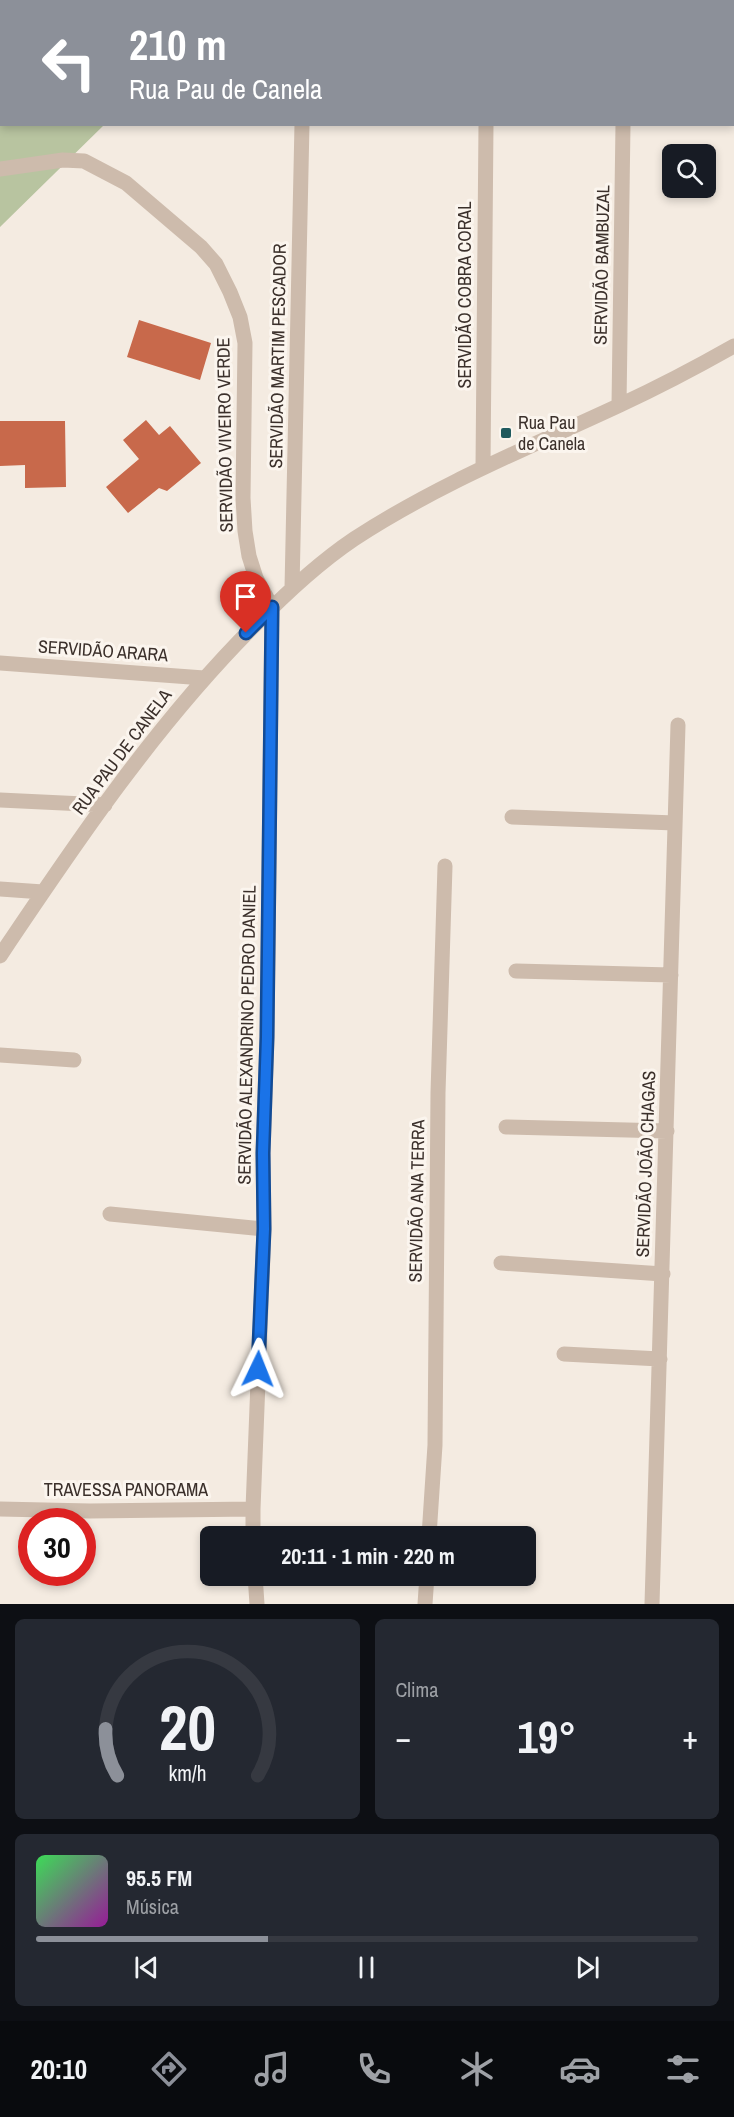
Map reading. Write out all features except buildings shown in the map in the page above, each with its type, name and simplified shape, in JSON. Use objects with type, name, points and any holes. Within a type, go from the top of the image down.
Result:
[{"type":"street","name":"SERVIDÃO MARTIM PESCADOR","points":[[292,588],[302,126]]},
{"type":"street","name":"SERVIDÃO COBRA CORAL","points":[[483,467],[486,126]]},
{"type":"street","name":"SERVIDÃO BAMBUZAL","points":[[619,405],[623,126]]},
{"type":"street","name":"SERVIDÃO VIVEIRO VERDE","points":[[0,169],[63,160],[84,161],[126,183],[201,247],[216,264],[240,317],[245,344],[243,498],[245,531],[249,556],[256,578],[272,607]]},
{"type":"street","name":"RUA PAU DE CANELA","points":[[0,956],[133,766],[204,678],[272,607],[318,565],[387,518],[483,467],[667,383],[734,346]]},
{"type":"street","name":"SERVIDÃO ALEXANDRINO PEDRO DANIEL","points":[[253,1526],[264,1229],[272,607]]},
{"type":"street","name":"SERVIDÃO ARARA","points":[[0,663],[204,678]]},
{"type":"street","name":"SERVIDÃO JOÃO CHAGAS","points":[[652,1604],[678,725]]},
{"type":"street","points":[[0,800],[105,805]]},
{"type":"street","points":[[512,817],[675,823]]},
{"type":"street","name":"SERVIDÃO ANA TERRA","points":[[430,1526],[435,1445],[437,1115],[445,866]]},
{"type":"street","points":[[0,889],[43,892]]},
{"type":"street","points":[[516,972],[671,975]]},
{"type":"street","points":[[0,1055],[74,1060]]},
{"type":"street","points":[[506,1127],[667,1131]]},
{"type":"street","points":[[110,1214],[264,1229]]},
{"type":"street","points":[[501,1263],[663,1274]]},
{"type":"street","points":[[564,1354],[660,1359]]},
{"type":"street","name":"TRAVESSA PANORAMA","points":[[0,1509],[90,1511],[253,1509]]},
{"type":"street","points":[[256,1586],[257,1604]]},
{"type":"street","points":[[425,1604],[426,1586]]},
{"type":"green space","points":[[0,126],[103,126],[0,227]]},
{"type":"place","name":"Rua Pau de Canela","points":[[506,433]]},
{"type":"route","points":[[246,633],[272,607],[267,1037],[263,1153],[264,1229],[258,1369]]}]
